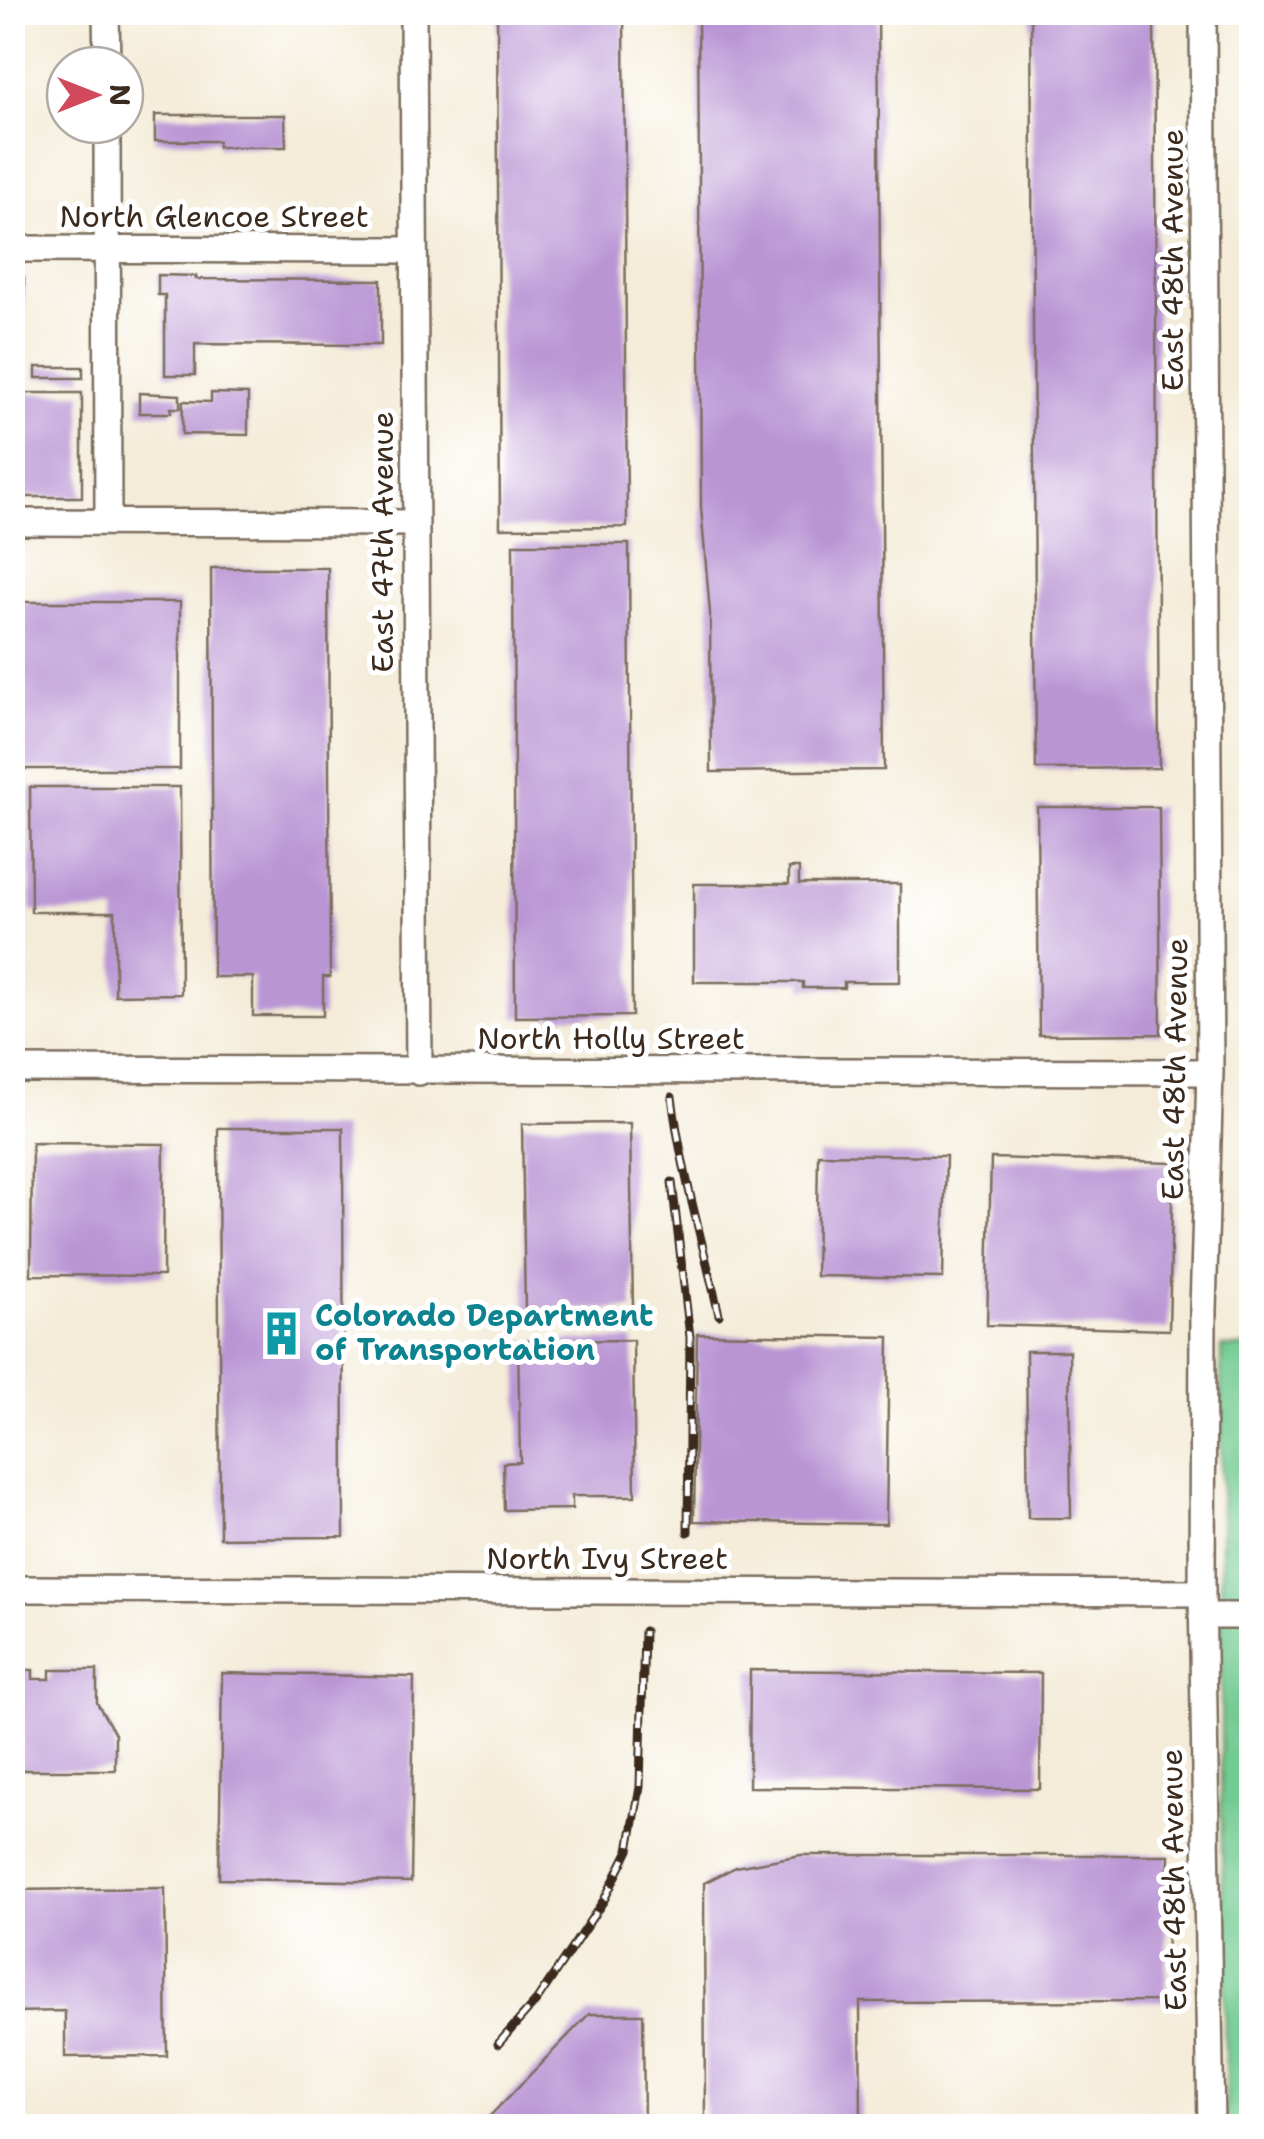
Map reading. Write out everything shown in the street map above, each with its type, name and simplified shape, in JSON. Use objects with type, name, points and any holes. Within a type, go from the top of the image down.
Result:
[{"type":"street","points":[[106,12],[107,45]]},
{"type":"street","name":"East 47th Avenue","points":[[413,12],[419,1072]]},
{"type":"street","name":"East 48th Avenue","points":[[1204,12],[1210,1072],[1203,1310],[1202,1604],[1211,2126]]},
{"type":"street","points":[[107,145],[108,522]]},
{"type":"street","name":"North Glencoe Street","points":[[12,249],[414,250]]},
{"type":"street","points":[[12,522],[416,523]]},
{"type":"street","name":"North Holly Street","points":[[12,1069],[1210,1072]]},
{"type":"street","name":"North Ivy Street","points":[[12,1589],[1202,1604],[1252,1616]]},
{"type":"green space","points":[[1221,1347],[1252,1347],[1251,2126],[1226,2126]]},
{"type":"building","points":[[497,12],[624,12],[627,527],[500,528]]},
{"type":"building","points":[[698,12],[878,12],[884,770],[711,772],[710,613],[701,507]]},
{"type":"building","points":[[1031,12],[1154,12],[1159,768],[1036,769]]},
{"type":"building","points":[[155,115],[285,115],[286,147],[218,147],[218,141],[155,141]]},
{"type":"building","points":[[158,275],[196,279],[381,280],[381,345],[195,344],[195,375],[165,375],[165,295],[158,295]]},
{"type":"building","points":[[12,277],[24,277],[24,344],[12,344]]},
{"type":"building","points":[[36,367],[83,367],[83,378],[36,378]]},
{"type":"building","points":[[12,393],[82,393],[82,497],[12,497]]},
{"type":"building","points":[[139,393],[180,395],[180,408],[171,408],[171,413],[139,413]]},
{"type":"building","points":[[211,393],[248,394],[248,435],[182,434],[183,401],[211,402]]},
{"type":"building","points":[[513,544],[629,544],[632,1016],[515,1017]]},
{"type":"building","points":[[211,568],[328,568],[330,977],[323,977],[323,1016],[253,1016],[253,977],[213,977]]},
{"type":"building","points":[[14,602],[180,602],[180,769],[14,769]]},
{"type":"building","points":[[30,787],[180,787],[181,994],[115,995],[115,912],[31,912]]},
{"type":"building","points":[[1037,807],[1159,807],[1161,1034],[1039,1035]]},
{"type":"building","points":[[789,868],[799,868],[799,884],[900,884],[900,982],[844,982],[844,988],[803,988],[803,982],[694,982],[694,884],[789,884]]},
{"type":"building","points":[[630,1123],[633,1309],[525,1311],[522,1124]]},
{"type":"building","name":"Colorado Department of Transportation","points":[[218,1128],[343,1128],[344,1537],[220,1538]]},
{"type":"building","points":[[32,1143],[164,1144],[163,1276],[31,1275]]},
{"type":"building","points":[[818,1154],[946,1156],[943,1278],[816,1276]]},
{"type":"building","points":[[991,1158],[1173,1163],[1169,1330],[987,1325]]},
{"type":"building","points":[[697,1334],[889,1337],[886,1524],[694,1521]]},
{"type":"building","points":[[633,1340],[635,1496],[572,1496],[572,1509],[504,1510],[503,1463],[520,1462],[518,1341]]},
{"type":"building","points":[[1026,1351],[1069,1351],[1071,1518],[1028,1518]]},
{"type":"building","points":[[12,1670],[33,1670],[33,1679],[50,1679],[50,1670],[97,1670],[97,1703],[115,1734],[115,1770],[12,1770]]},
{"type":"building","points":[[750,1670],[1041,1673],[1040,1789],[749,1787]]},
{"type":"building","points":[[222,1673],[414,1677],[411,1882],[219,1879]]},
{"type":"building","points":[[801,1855],[1169,1855],[1165,2001],[860,2002],[861,2126],[705,2126],[704,1883],[736,1867]]},
{"type":"building","points":[[165,1888],[167,2056],[65,2057],[65,2011],[12,2012],[12,1890]]},
{"type":"building","points":[[589,2014],[643,2014],[644,2126],[489,2126],[489,2117]]},
{"type":"railway","points":[[672,1097],[719,1315]]},
{"type":"railway","points":[[672,1182],[690,1337],[688,1532]]},
{"type":"railway","points":[[498,2044],[537,2000],[604,1900],[629,1850],[640,1787],[644,1631]]},
{"type":"place","name":"Colorado Department of Transportation","points":[[282,1333]]}]
